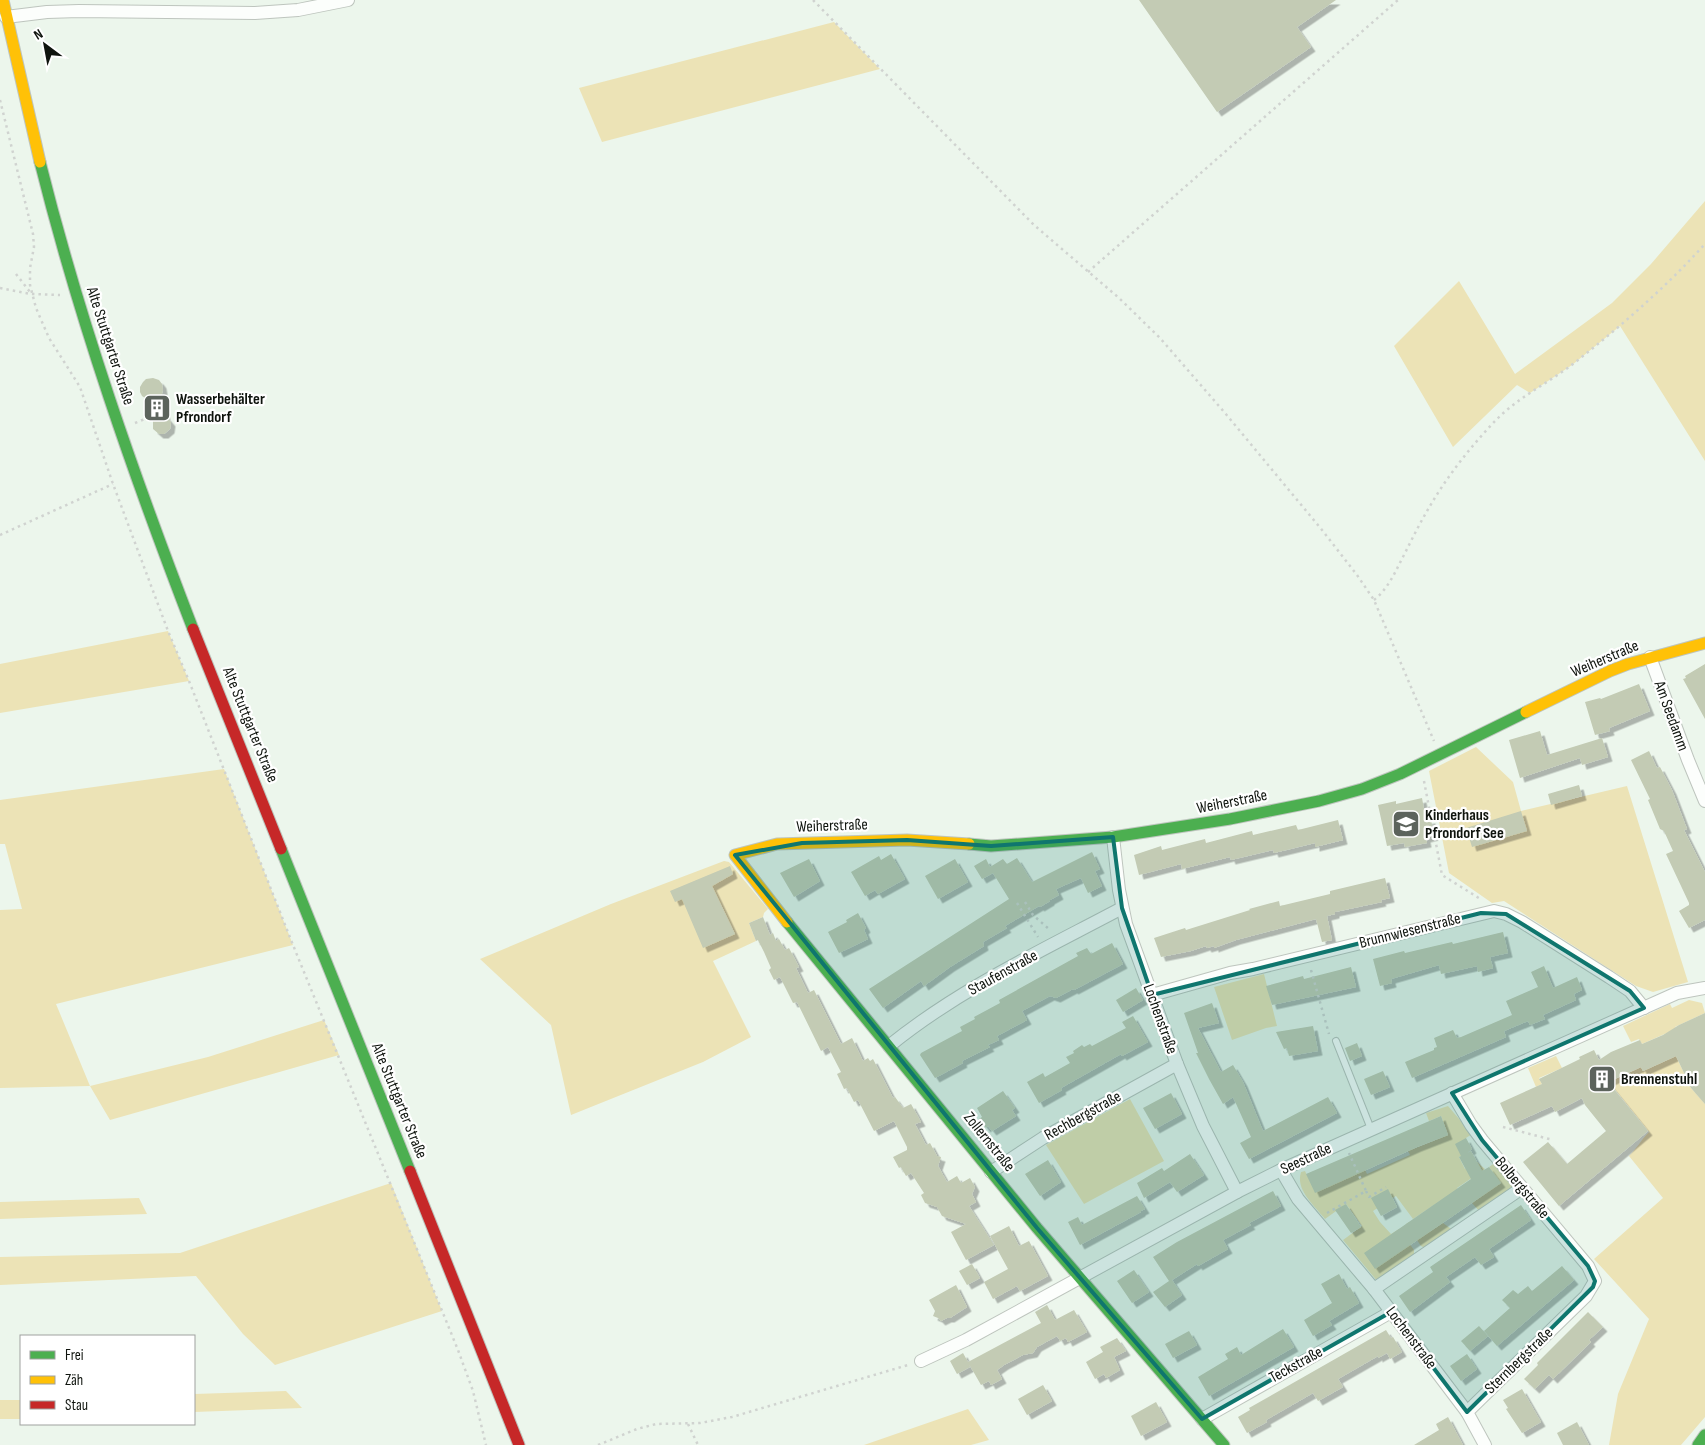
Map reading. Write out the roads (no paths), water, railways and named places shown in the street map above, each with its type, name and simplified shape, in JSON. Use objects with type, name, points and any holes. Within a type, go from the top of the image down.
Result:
[{"type":"street","name":"Alte Stuttgarter Straße","points":[[3,0],[54,216],[76,293],[101,374],[156,533],[519,1445]]},
{"type":"street","points":[[6,17],[33,13],[71,11],[278,12],[348,0]]},
{"type":"street","name":"Weiherstraße","points":[[735,855],[777,844],[907,840],[991,846],[1113,837],[1222,821],[1319,801],[1382,782],[1610,671],[1650,657],[1705,643]]},
{"type":"street","name":"Am Seedamm","points":[[1650,657],[1705,801]]},
{"type":"street","name":"Lochenstraße","points":[[1113,837],[1122,908],[1152,995],[1177,1064],[1203,1126],[1237,1192]]},
{"type":"street","name":"Zollernstraße","points":[[735,855],[810,951],[992,1172],[1080,1278],[1224,1445]]},
{"type":"street","name":"Staufenstraße","points":[[889,1046],[958,997],[1122,908]]},
{"type":"street","name":"Brunnwiesenstraße","points":[[1152,995],[1230,974],[1494,911],[1506,914],[1522,922],[1630,991],[1644,1008]]},
{"type":"street","name":"Seestraße","points":[[921,1361],[966,1340],[1280,1170],[1677,993],[1705,988]]},
{"type":"street","name":"Rechbergstraße","points":[[992,1172],[1043,1138],[1177,1064]]},
{"type":"street","name":"Bolbergstraße","points":[[1452,1093],[1482,1140],[1588,1266],[1595,1281]]},
{"type":"street","name":"Lochenstraße","points":[[1280,1170],[1298,1199],[1374,1288],[1467,1412]]},
{"type":"street","points":[[1374,1288],[1522,1188]]},
{"type":"street","name":"Sternbergstraße","points":[[1467,1412],[1586,1296],[1595,1281]]},
{"type":"street","name":"Teckstraße","points":[[1202,1419],[1391,1312]]},
{"type":"street","points":[[1467,1412],[1485,1445]]},
{"type":"street","points":[[1698,1445],[1705,1435]]},
{"type":"lane","points":[[1336,1041],[1370,1129]]},
{"type":"place","name":"Wasserbehälter Pfrondorf","points":[[157,408]]},
{"type":"place","name":"Kinderhaus Pfrondorf See","points":[[1406,824]]},
{"type":"place","name":"Brennenstuhl","points":[[1602,1079]]}]
